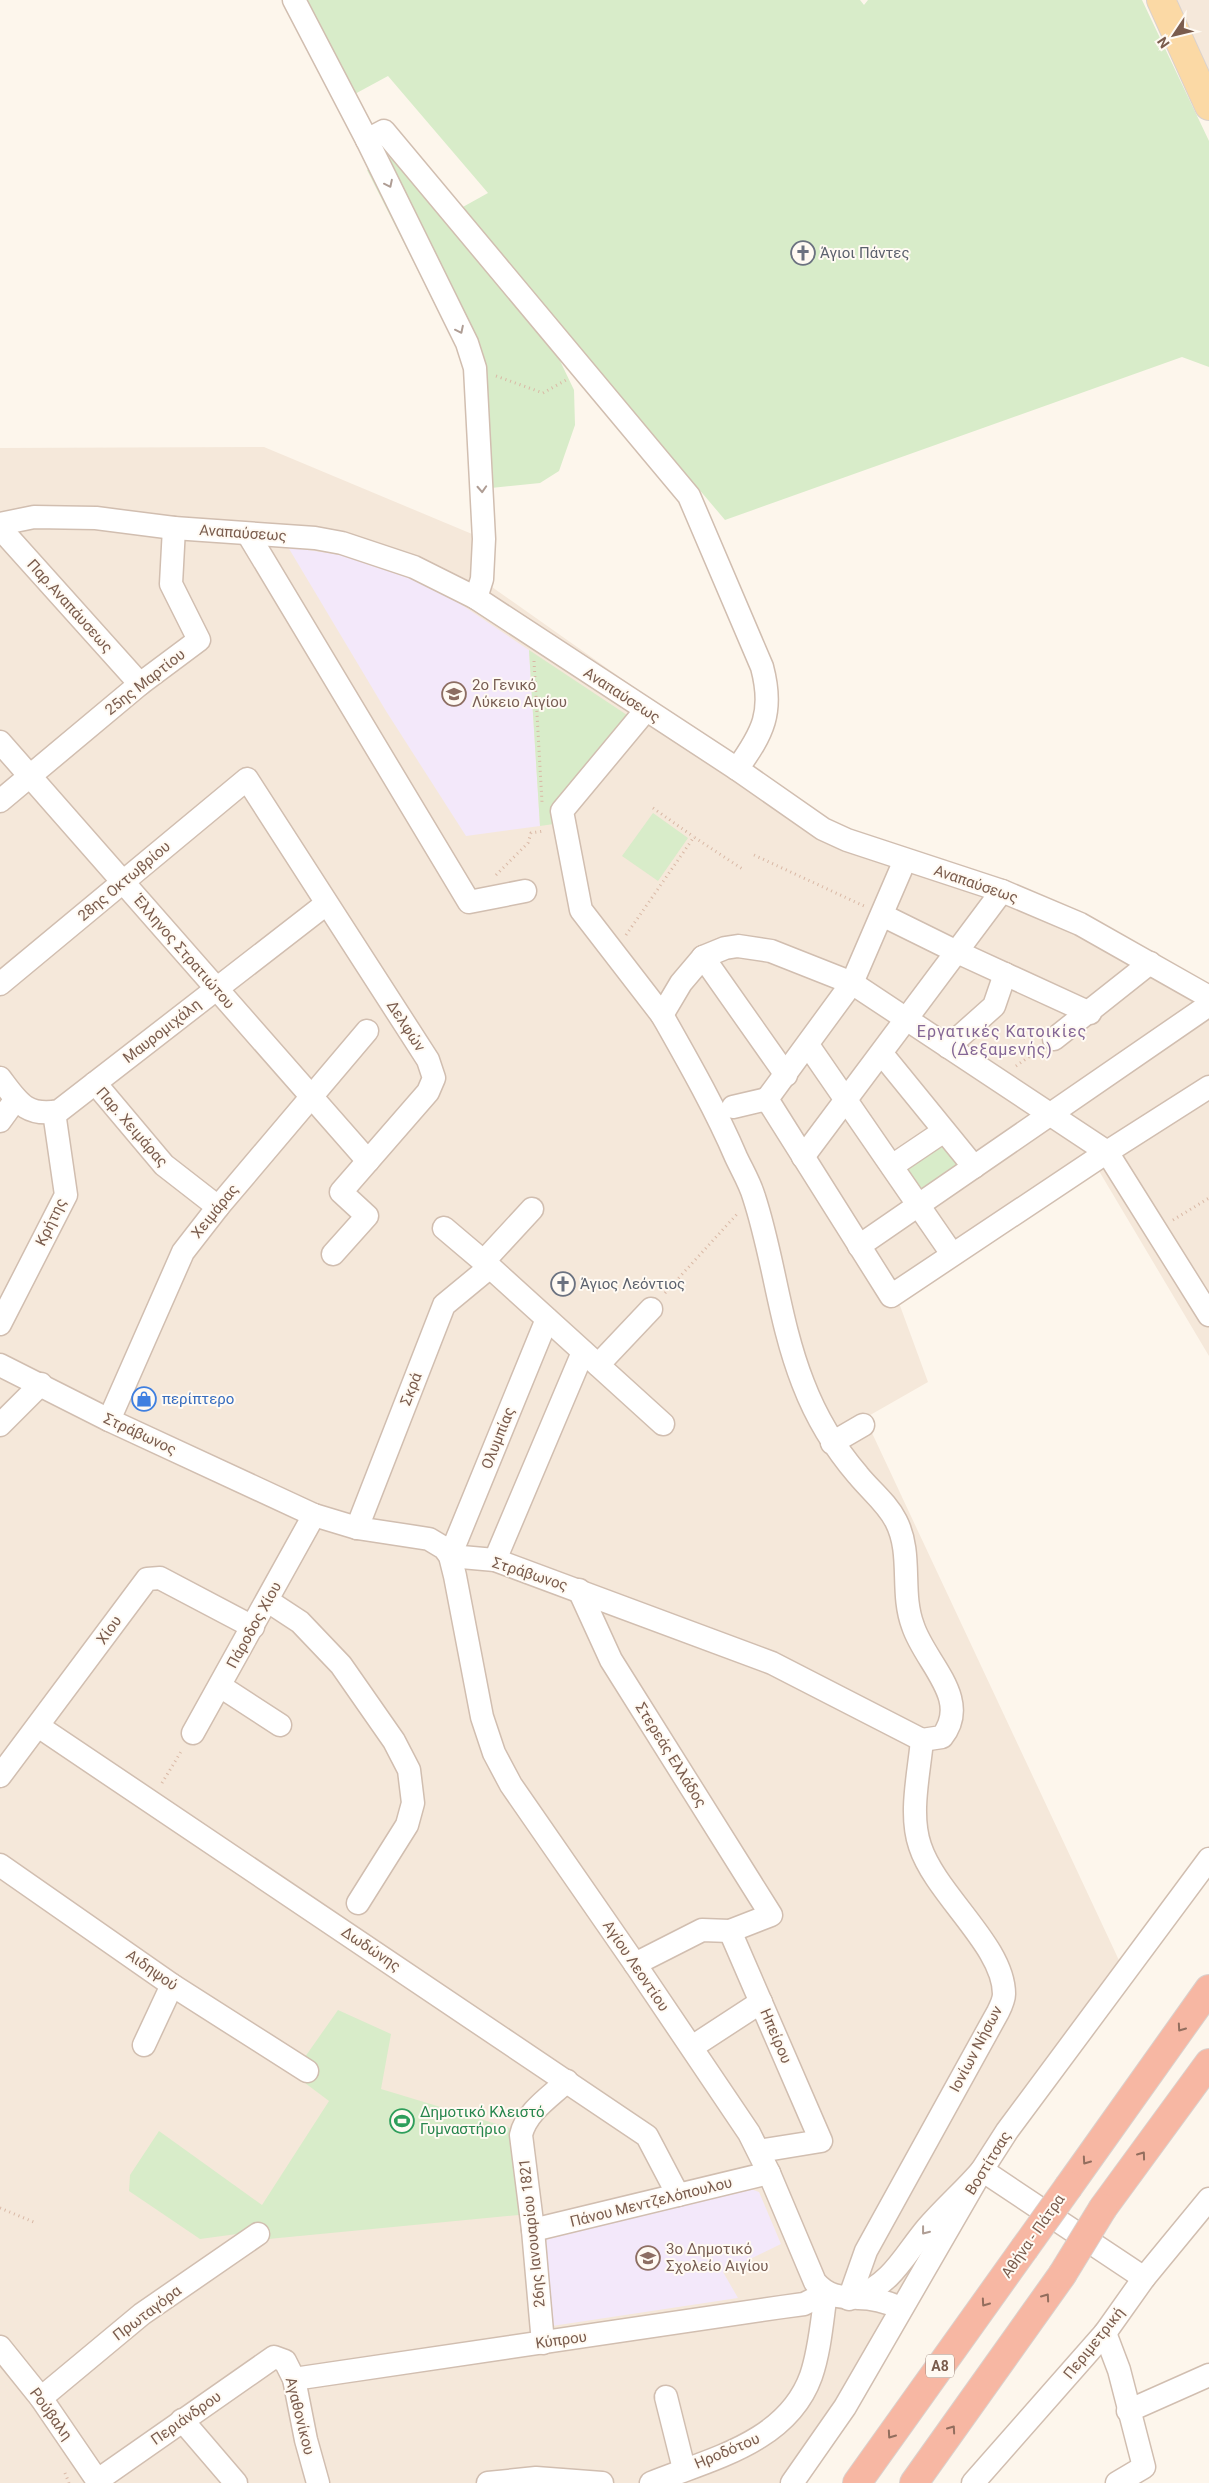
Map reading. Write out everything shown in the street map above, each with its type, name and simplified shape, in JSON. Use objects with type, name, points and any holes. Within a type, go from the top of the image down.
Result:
[{"type":"highway","name":"Αθήνα - Πάτρα","points":[[857,2483],[1209,1988]]},
{"type":"highway","points":[[914,2483],[1062,2275],[1104,2208],[1209,2063]]},
{"type":"main road","points":[[1161,0],[1209,106]]},
{"type":"street","points":[[294,0],[367,140],[467,343],[475,368],[484,539],[482,580],[476,598]]},
{"type":"street","points":[[367,140],[384,131],[689,496],[762,667],[767,698],[765,720],[755,744],[737,769]]},
{"type":"street","name":"Αναπαύσεως","points":[[0,526],[11,520],[34,517],[96,518],[174,528],[315,538],[342,543],[414,567],[476,598],[531,636],[737,769],[822,829],[905,860],[1002,891],[1080,924],[1209,997]]},
{"type":"street","name":"Παρ.Αναπάυσεως","points":[[0,526],[140,684]]},
{"type":"street","name":"25ης Μαρτίου","points":[[0,801],[140,684],[199,640],[171,584],[174,528]]},
{"type":"street","points":[[248,534],[469,902],[525,891]]},
{"type":"street","points":[[646,710],[562,811],[581,910],[662,1015],[706,1094],[754,1196],[790,1350],[810,1403],[832,1442],[890,1510],[902,1535],[906,1562],[906,1598],[910,1618],[919,1641],[946,1686],[951,1699],[953,1714],[952,1724],[942,1737],[922,1740]]},
{"type":"street","name":"Έλληνος Στρατιώτου","points":[[0,742],[368,1161]]},
{"type":"street","name":"28ης Οκτωβρίου","points":[[0,984],[247,779]]},
{"type":"street","name":"Δελφών","points":[[247,779],[428,1060],[434,1078],[428,1092],[341,1192],[367,1216],[333,1254]]},
{"type":"street","points":[[733,1107],[767,1099],[852,983],[905,860]]},
{"type":"street","points":[[803,1157],[847,1101],[1002,891]]},
{"type":"street","name":"Μαυρομιχάλη","points":[[48,1113],[59,1111],[326,904]]},
{"type":"street","points":[[882,914],[957,952],[1090,1013]]},
{"type":"street","points":[[662,1015],[681,983],[703,957],[719,950],[738,946],[771,951],[852,983],[1107,1152],[1209,1315]]},
{"type":"street","points":[[703,957],[786,1075]]},
{"type":"street","points":[[1054,1039],[1090,1013],[1150,963]]},
{"type":"street","points":[[948,1047],[994,1006],[1005,974]]},
{"type":"street","points":[[859,1246],[1209,1005]]},
{"type":"street","name":"Χειμάρας","points":[[109,1420],[183,1252],[218,1207],[367,1031]]},
{"type":"street","points":[[808,1045],[952,1254]]},
{"type":"street","points":[[882,1054],[974,1167]]},
{"type":"street","points":[[0,1078],[16,1099],[33,1112],[48,1113]]},
{"type":"street","name":"Παρ. Χειμάρας","points":[[95,1083],[164,1165],[218,1207]]},
{"type":"street","points":[[767,1099],[891,1296],[1107,1152],[1209,1087]]},
{"type":"street","points":[[0,1121],[16,1099]]},
{"type":"street","name":"Κρήτης","points":[[0,1324],[66,1195],[48,1113]]},
{"type":"street","points":[[892,1166],[944,1131]]},
{"type":"street","name":"Σκρά","points":[[357,1528],[444,1305],[487,1264],[532,1209]]},
{"type":"street","points":[[444,1228],[487,1264],[663,1424]]},
{"type":"street","points":[[495,1560],[590,1359],[651,1308]]},
{"type":"street","name":"Ολυμπίας","points":[[450,1556],[547,1319]]},
{"type":"street","name":"Στράβωνος","points":[[0,1365],[41,1384],[109,1420],[314,1515],[357,1528],[429,1539],[440,1545],[450,1556],[495,1560],[579,1590],[772,1663],[922,1740]]},
{"type":"street","points":[[0,1425],[41,1384]]},
{"type":"street","points":[[832,1442],[863,1425]]},
{"type":"street","name":"Πάροδος Χίου","points":[[193,1733],[268,1601],[314,1515]]},
{"type":"street","name":"Αγίου Λεοντίου","points":[[450,1556],[482,1717],[494,1753],[511,1785],[692,2047],[759,2152],[811,2277],[826,2293]]},
{"type":"street","name":"Χίου","points":[[0,1776],[147,1578],[160,1578],[253,1627]]},
{"type":"street","name":"Στερεάς Ελλάδος","points":[[579,1590],[611,1660],[771,1915],[730,1931]]},
{"type":"street","points":[[268,1601],[300,1622],[341,1666],[394,1741],[409,1770],[413,1803],[407,1825],[358,1903]]},
{"type":"street","points":[[220,1686],[280,1725]]},
{"type":"street","name":"Δωδώνης","points":[[38,1726],[647,2136],[678,2196]]},
{"type":"street","name":"Ιονίων Νήσων","points":[[853,2298],[866,2251],[998,2012],[1004,1994],[993,1958],[936,1880],[920,1846],[915,1815],[922,1740]]},
{"type":"street","name":"Βοστίτσας","points":[[792,2483],[845,2407],[982,2170],[1007,2131],[1209,1859]]},
{"type":"street","name":"Αιδηψού","points":[[0,1865],[172,1985],[307,2071]]},
{"type":"street","points":[[635,1964],[702,1930],[730,1931]]},
{"type":"street","name":"Ηπείρου","points":[[730,1931],[821,2141],[759,2152]]},
{"type":"street","points":[[144,2045],[172,1985]]},
{"type":"street","points":[[692,2047],[762,2002]]},
{"type":"street","name":"26ης Ιανουαρίου 1821","points":[[542,2343],[533,2230],[521,2135],[524,2123],[567,2081]]},
{"type":"street","points":[[853,2298],[871,2291],[886,2281],[926,2230],[958,2198],[982,2170],[1144,2278]]},
{"type":"street","name":"Πάνου Μεντζελόπουλου","points":[[533,2230],[769,2173]]},
{"type":"street","name":"Περιμετρική","points":[[973,2483],[1105,2333],[1144,2278],[1209,2199]]},
{"type":"street","name":"Πρωταγόρα","points":[[41,2398],[142,2314],[258,2234]]},
{"type":"street","points":[[826,2293],[886,2301],[901,2308]]},
{"type":"street","name":"Κύπρου","points":[[294,2380],[804,2304],[826,2293]]},
{"type":"street","name":"Ηροδότου","points":[[651,2483],[758,2439],[789,2414],[808,2383],[813,2370],[826,2293]]},
{"type":"street","points":[[1105,2333],[1119,2370],[1144,2467],[1117,2483]]},
{"type":"street","name":"Ρούβαλη","points":[[0,2348],[41,2398],[99,2482]]},
{"type":"street","name":"Αγαθονίκου","points":[[274,2357],[285,2361],[294,2380],[306,2440],[318,2483]]},
{"type":"street","name":"Περιάνδρου","points":[[99,2482],[182,2420],[274,2357]]},
{"type":"street","points":[[1128,2410],[1209,2375]]},
{"type":"street","points":[[666,2397],[684,2469]]},
{"type":"street","points":[[182,2420],[236,2483]]},
{"type":"street","points":[[488,2483],[536,2478],[602,2483]]},
{"type":"path","points":[[475,368],[543,393],[584,370]]},
{"type":"path","points":[[531,636],[534,653],[542,806]]},
{"type":"path","points":[[653,808],[744,870]]},
{"type":"path","points":[[469,902],[528,843],[531,833]]},
{"type":"path","points":[[613,953],[694,836]]},
{"type":"path","points":[[754,855],[882,914]]},
{"type":"path","points":[[997,1080],[1054,1039]]},
{"type":"path","points":[[1156,1230],[1209,1198]]},
{"type":"path","points":[[651,1308],[735,1217]]},
{"type":"path","points":[[150,1801],[193,1733]]},
{"type":"path","points":[[0,2208],[36,2223]]},
{"type":"shaded area","points":[[1177,0],[1209,0],[1209,71]]},
{"type":"shaded area","points":[[264,447],[484,539],[482,580],[818,817],[1209,990],[1209,1356],[1099,1171],[899,1303],[928,1382],[865,1418],[1124,1971],[1063,2054],[792,2483],[0,2483],[0,448]]},
{"type":"shaded area","name":"2ο Γενικό Λύκειο Αιγίου","points":[[288,547],[341,555],[415,580],[456,601],[529,650],[540,826],[466,836],[386,711]]},
{"type":"shaded area","name":"3ο Δημοτικό Σχολείο Αιγίου","points":[[751,2189],[759,2192],[781,2244],[723,2272],[738,2298],[552,2326],[544,2244],[550,2236]]},
{"type":"green space","points":[[300,0],[860,0],[864,5],[868,0],[1142,0],[1209,141],[1209,367],[1182,357],[725,520],[461,208],[488,193],[388,76],[353,95]]},
{"type":"green space","points":[[394,155],[551,342],[574,390],[575,425],[559,471],[540,483],[491,488],[466,366],[367,170]]},
{"type":"green space","points":[[529,650],[627,715],[554,805],[554,824],[540,826]]},
{"type":"green space","points":[[653,813],[688,838],[658,881],[622,856]]},
{"type":"green space","points":[[942,1138],[962,1167],[921,1196],[901,1167]]},
{"type":"green space","name":"Δημοτικό Κλειστό Γυμναστήριο","points":[[338,2010],[391,2034],[381,2089],[510,2128],[519,2215],[258,2240],[252,2232],[200,2239],[129,2191],[130,2175],[159,2131],[262,2205],[329,2101],[293,2074]]},
{"type":"place","name":"Άγιοι Πάντες","points":[[803,253]]},
{"type":"place","name":"2ο Γενικό Λύκειο Αιγίου","points":[[454,694]]},
{"type":"place","name":"Άγιος Λεόντιος","points":[[563,1284]]},
{"type":"place","name":"περίπτερο","points":[[144,1399]]},
{"type":"place","name":"Δημοτικό Κλειστό Γυμναστήριο","points":[[402,2121]]},
{"type":"place","name":"3ο Δημοτικό Σχολείο Αιγίου","points":[[648,2258]]},
{"type":"district","name":"Εργατικές Κατοικίες (Δεξαμενής)","points":[[1002,1040]]}]
